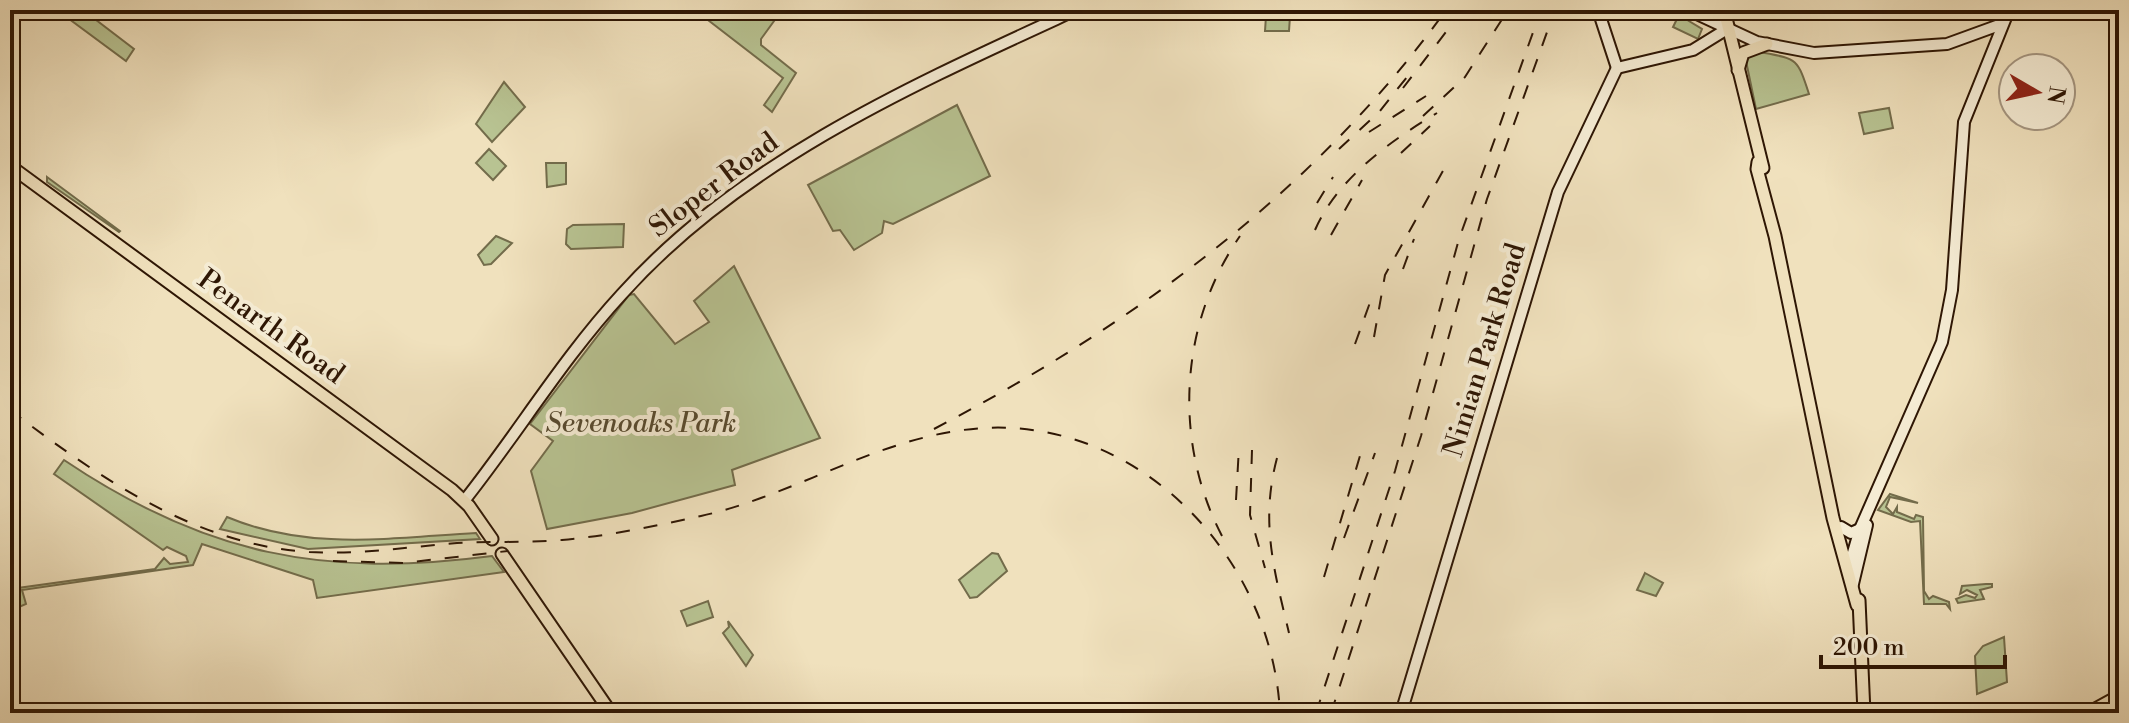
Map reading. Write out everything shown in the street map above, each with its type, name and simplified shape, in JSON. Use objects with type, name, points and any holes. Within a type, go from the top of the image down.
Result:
[{"type":"main road","points":[[1724,10],[1758,162],[1757,169],[1775,236],[1857,605]]},
{"type":"main road","points":[[1737,71],[1743,53],[1767,44]]},
{"type":"main road","name":"Penarth Road","points":[[10,166],[464,501],[611,713]]},
{"type":"main road","points":[[1804,375],[1809,380],[1850,558],[1857,605],[1864,713]]},
{"type":"main road","points":[[2088,713],[2119,696]]},
{"type":"street","name":"Sloper Road","points":[[464,501],[600,319],[645,270],[713,208],[813,142],[922,83],[1076,10]]},
{"type":"street","points":[[1598,10],[1617,68],[1693,50],[1727,29]]},
{"type":"street","points":[[1693,12],[1710,10]]},
{"type":"street","points":[[1852,574],[1867,519],[1943,339],[1952,290],[1964,122],[2009,10]]},
{"type":"street","points":[[1693,12],[1767,44],[1798,51],[1833,53],[1939,45],[2002,24]]},
{"type":"street","name":"Ninian Park Road","points":[[1401,713],[1558,192],[1617,68]]},
{"type":"street","points":[[1850,558],[1860,529],[1867,519]]},
{"type":"street","points":[[1841,527],[1851,533],[1860,529]]},
{"type":"green space","points":[[57,10],[83,10],[134,49],[126,61]]},
{"type":"green space","points":[[695,10],[782,10],[761,39],[761,45],[796,73],[772,112],[764,105],[783,78]]},
{"type":"green space","points":[[1679,15],[1702,29],[1698,39],[1673,27]]},
{"type":"green space","points":[[1266,16],[1290,16],[1289,31],[1265,31]]},
{"type":"green space","points":[[1759,52],[1794,62],[1809,94],[1756,109],[1746,61],[1749,54]]},
{"type":"green space","points":[[504,82],[525,107],[492,142],[476,124]]},
{"type":"green space","points":[[957,105],[990,176],[893,224],[884,221],[882,233],[854,250],[840,230],[833,231],[808,185]]},
{"type":"green space","points":[[1889,108],[1893,128],[1864,134],[1859,113]]},
{"type":"green space","points":[[489,149],[506,166],[493,180],[476,163]]},
{"type":"green space","points":[[546,163],[566,163],[566,184],[547,187]]},
{"type":"green space","points":[[47,177],[120,231],[47,182]]},
{"type":"green space","points":[[624,224],[623,247],[571,249],[566,244],[567,229],[573,225]]},
{"type":"green space","points":[[496,236],[512,243],[491,264],[484,265],[478,255]]},
{"type":"green space","name":"Sevenoaks Park","points":[[734,266],[820,438],[732,470],[735,485],[632,513],[547,529],[531,471],[553,441],[530,424],[629,295],[634,294],[675,344],[709,322],[694,301]]},
{"type":"green space","points":[[64,460],[167,518],[217,538],[268,552],[374,564],[492,556],[504,572],[317,598],[313,580],[202,544],[193,565],[22,590],[26,604],[10,611],[10,599],[18,588],[155,569],[164,558],[170,564],[188,562],[186,556],[167,547],[163,550],[54,474]]},
{"type":"green space","points":[[1890,494],[1918,503],[1890,497],[1886,507],[1893,514],[1897,507],[1897,512],[1914,519],[1916,515],[1923,517],[1924,591],[1929,599],[1933,596],[1949,602],[1950,609],[1946,604],[1924,604],[1920,521],[1911,522],[1878,510]]},
{"type":"green space","points":[[227,517],[257,528],[319,538],[350,540],[476,533],[480,539],[308,549],[220,529]]},
{"type":"green space","points":[[992,553],[998,554],[1007,571],[977,597],[970,598],[959,580]]},
{"type":"green space","points":[[1645,573],[1663,583],[1656,596],[1637,590]]},
{"type":"green space","points":[[1992,584],[1992,587],[1980,590],[1984,599],[1958,603],[1956,599],[1966,595],[1975,598],[1977,595],[1967,590],[1960,594],[1962,586]]},
{"type":"green space","points":[[708,601],[713,617],[687,626],[681,611]]},
{"type":"green space","points":[[728,621],[753,655],[746,666],[723,633],[729,627]]},
{"type":"green space","points":[[2004,637],[2007,682],[1977,694],[1975,656],[1983,646]]},
{"type":"railway","points":[[934,429],[1079,346],[1215,249],[1338,138],[1394,76],[1446,10]]},
{"type":"railway","points":[[1423,116],[1465,77],[1508,10]]},
{"type":"railway","points":[[1316,713],[1395,471],[1459,239],[1541,10]]},
{"type":"railway","points":[[1331,713],[1421,436],[1487,199],[1555,10]]},
{"type":"railway","points":[[1403,88],[1446,32]]},
{"type":"railway","points":[[1339,149],[1380,111],[1407,77]]},
{"type":"railway","points":[[1369,132],[1426,96]]},
{"type":"railway","points":[[1315,230],[1325,211],[1351,178],[1401,136],[1437,113]]},
{"type":"railway","points":[[1401,153],[1430,126]]},
{"type":"railway","points":[[1374,337],[1385,275],[1449,160]]},
{"type":"railway","points":[[1317,203],[1333,177]]},
{"type":"railway","points":[[1331,235],[1362,180]]},
{"type":"railway","points":[[1222,536],[1206,500],[1196,462],[1190,423],[1190,384],[1195,345],[1205,307],[1220,270],[1240,236]]},
{"type":"railway","points":[[1403,269],[1414,239]]},
{"type":"railway","points":[[1355,344],[1372,297]]},
{"type":"railway","points":[[10,410],[113,482],[187,521],[267,547],[327,553],[457,543],[562,540],[649,527],[734,507],[863,457],[929,436],[963,430],[1025,429],[1082,442],[1135,467],[1182,503],[1220,547],[1251,598],[1271,654],[1280,713]]},
{"type":"railway","points":[[1236,500],[1239,447]]},
{"type":"railway","points":[[1324,577],[1362,449]]},
{"type":"railway","points":[[1252,450],[1250,515],[1265,568]]},
{"type":"railway","points":[[1344,538],[1375,453]]},
{"type":"railway","points":[[1277,458],[1269,525],[1274,567],[1289,633]]},
{"type":"railway","points":[[333,561],[403,563],[508,551]]}]
